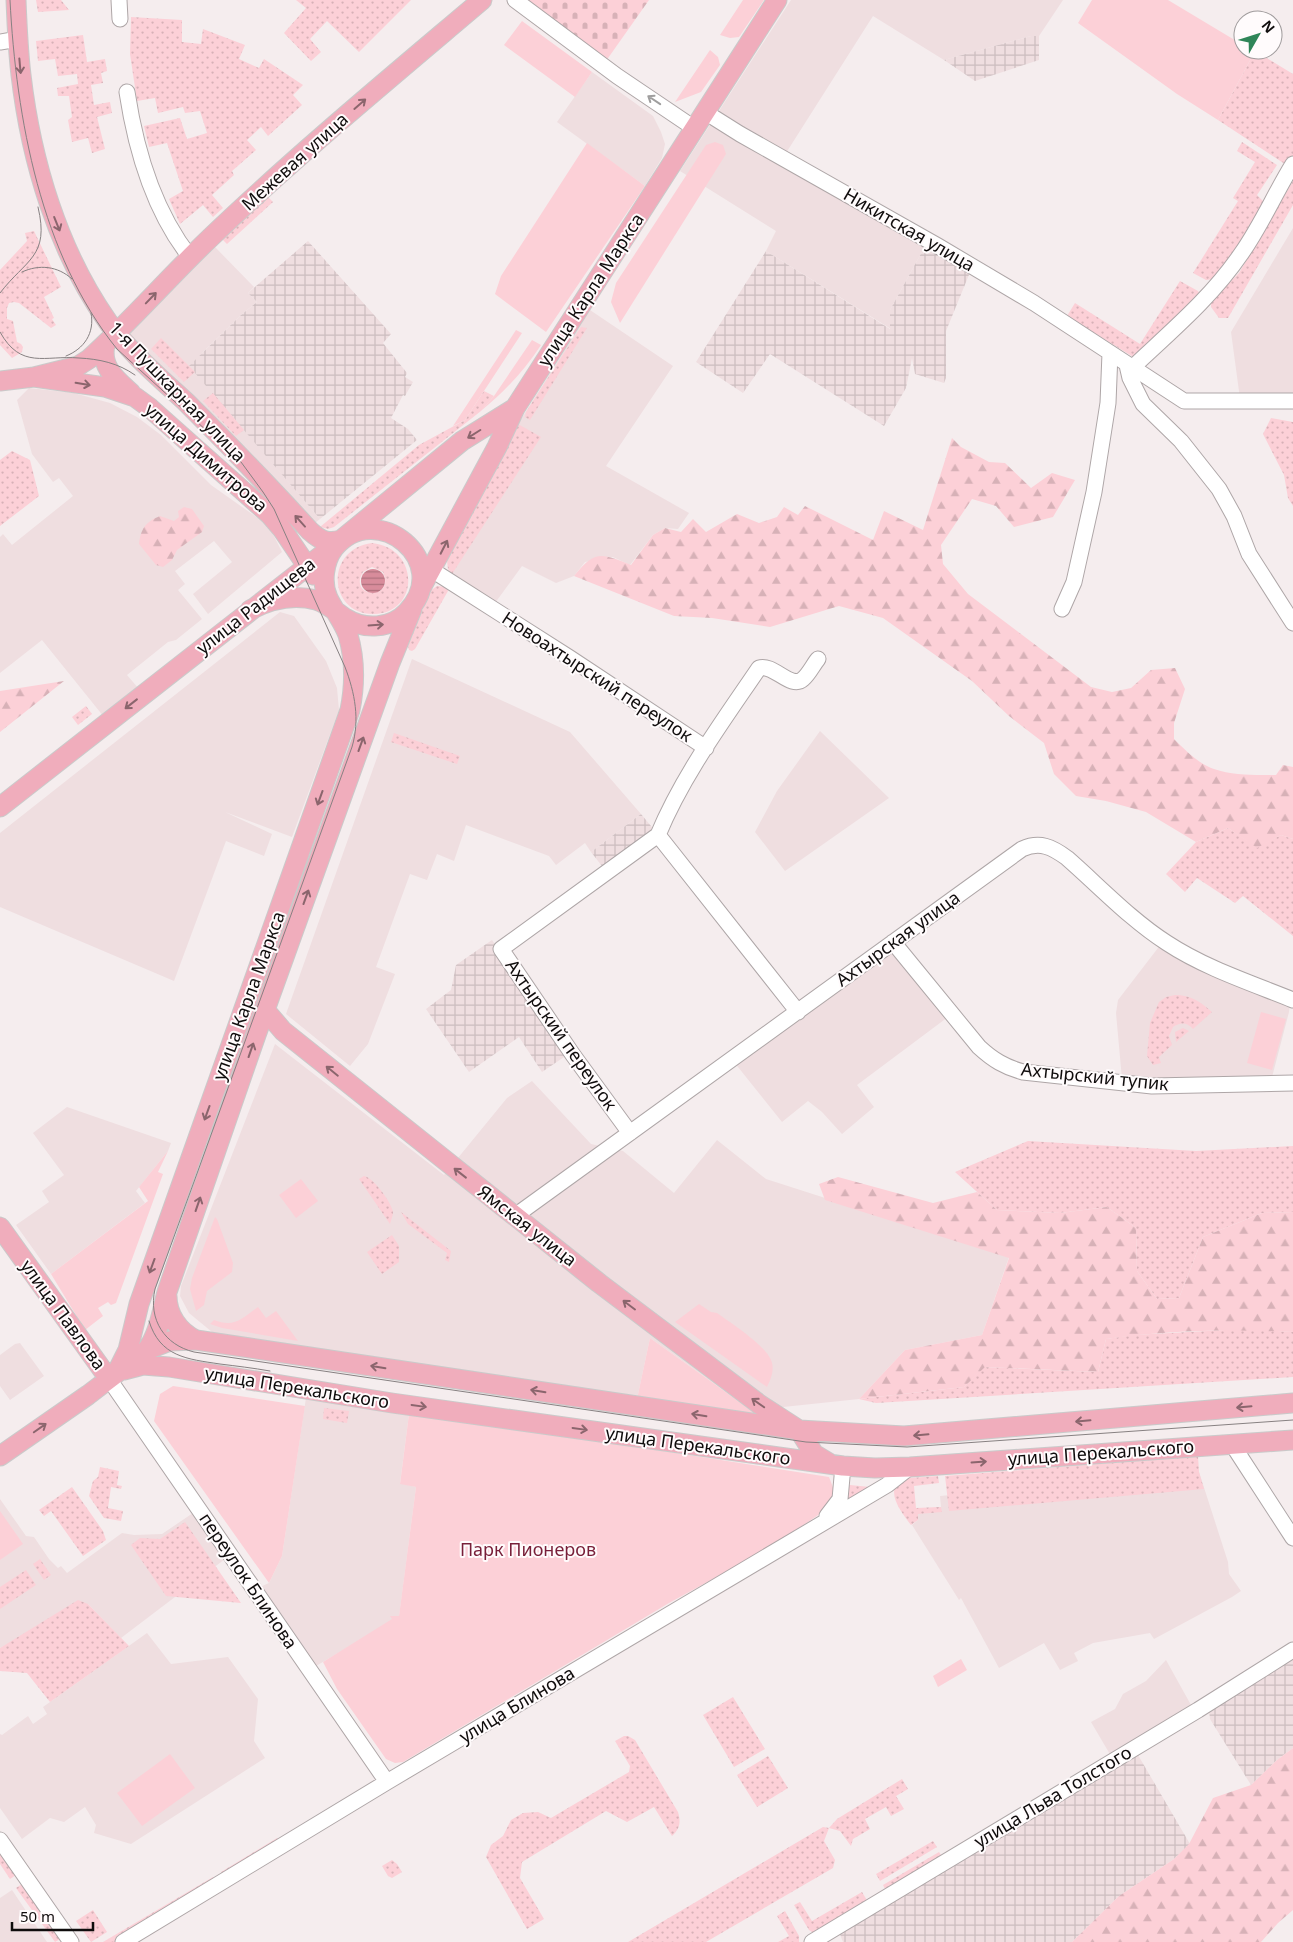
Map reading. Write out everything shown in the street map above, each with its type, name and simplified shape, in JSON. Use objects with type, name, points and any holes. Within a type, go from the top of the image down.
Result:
[{"type":"main road","name":"1-я Пушкарная улица","points":[[16,0],[9,41],[21,74],[36,155],[53,213],[74,262],[96,302],[111,339],[237,452],[316,537],[329,542],[341,540]]},
{"type":"main road","name":"Межевая улица","points":[[34,377],[78,366],[89,359],[111,339],[190,257],[295,160],[482,0]]},
{"type":"main road","name":"улица Карла Маркса","points":[[147,1350],[157,1331],[167,1292],[265,1010],[390,663],[418,596],[498,447],[515,408],[776,0]]},
{"type":"main road","points":[[111,339],[104,352],[108,370],[135,397]]},
{"type":"main road","name":"улица Димитрова","points":[[0,381],[34,377],[104,387],[135,397],[150,408],[270,515],[282,529],[335,610]]},
{"type":"main road","name":"улица Радищева","points":[[0,807],[341,540],[462,441],[515,408]]},
{"type":"main road","points":[[221,472],[230,474],[239,469],[241,462],[237,452]]},
{"type":"main road","points":[[250,610],[265,602],[293,597],[315,600],[335,610],[352,622],[364,626],[376,626],[396,620],[406,613],[418,596],[422,579],[419,560],[412,549],[397,536],[379,530],[353,533],[341,540],[332,550],[327,560],[325,572],[328,598],[335,610]]},
{"type":"main road","name":"улица Карла Маркса","points":[[110,1379],[120,1368],[125,1356],[139,1304],[345,729],[354,694],[353,656],[347,634],[335,610]]},
{"type":"main road","name":"Ямская улица","points":[[265,1010],[283,1031],[593,1279],[759,1404],[799,1430]]},
{"type":"main road","name":"улица Павлова","points":[[0,1227],[110,1379]]},
{"type":"main road","points":[[167,1292],[168,1304],[176,1323],[185,1334],[196,1340]]},
{"type":"main road","points":[[139,1304],[138,1323],[147,1350],[163,1363],[181,1369]]},
{"type":"main road","name":"улица Перекальского","points":[[147,1350],[170,1341],[196,1340],[799,1430],[904,1436],[1293,1403]]},
{"type":"main road","points":[[0,1456],[110,1379],[147,1350]]},
{"type":"main road","name":"улица Перекальского","points":[[110,1379],[125,1370],[143,1365],[181,1369],[392,1403],[843,1466],[875,1468],[1293,1440]]},
{"type":"main road","points":[[799,1430],[814,1454],[831,1464],[843,1466]]},
{"type":"street","points":[[119,0],[120,19]]},
{"type":"street","points":[[514,0],[617,76],[694,128]]},
{"type":"street","points":[[127,92],[132,127],[148,179],[164,218],[190,257]]},
{"type":"street","name":"Никитская улица","points":[[705,112],[1034,303],[1184,401],[1293,401]]},
{"type":"street","points":[[1293,164],[1242,253],[1224,277],[1193,312],[1129,366],[1130,378],[1143,404],[1181,442],[1219,489],[1234,516],[1249,554],[1293,623]]},
{"type":"street","points":[[1062,609],[1074,582],[1094,492],[1108,403],[1110,353]]},
{"type":"street","name":"Новоахтырский переулок","points":[[432,570],[706,748],[759,668],[763,666],[792,681],[798,682],[803,680],[818,659]]},
{"type":"street","points":[[706,748],[669,810],[658,835],[798,1012]]},
{"type":"street","name":"Ахтырский переулок","points":[[630,1133],[573,1055],[501,949],[658,835]]},
{"type":"street","name":"Ахтырская улица","points":[[515,1216],[1022,849],[1031,845],[1041,844],[1054,849],[1067,858],[1146,928],[1166,943],[1194,959],[1293,1000]]},
{"type":"street","name":"Ахтырский тупик","points":[[893,942],[980,1048],[993,1060],[1008,1068],[1023,1072],[1152,1086],[1293,1083]]},
{"type":"street","name":"переулок Блинова","points":[[110,1379],[387,1782]]},
{"type":"street","points":[[1232,1444],[1293,1538]]},
{"type":"street","points":[[822,1523],[840,1499],[843,1466]]},
{"type":"street","name":"улица Блинова","points":[[123,1942],[387,1782],[887,1485],[910,1467]]},
{"type":"street","name":"улица Льва Толстого","points":[[812,1942],[1198,1710],[1293,1650]]},
{"type":"street","points":[[0,1840],[71,1942]]},
{"type":"shaded area","points":[[791,0],[1063,0],[1039,36],[1031,36],[944,60],[873,16],[786,153],[929,239],[890,310],[891,329],[766,251],[776,231],[680,171]]},
{"type":"shaded area","points":[[1031,36],[1039,36],[1039,60],[975,81],[944,60]]},
{"type":"shaded area","points":[[592,72],[653,116],[661,132],[665,144],[662,158],[645,186],[557,122]]},
{"type":"shaded area","points":[[1293,228],[1293,406],[1241,406],[1231,332]]},
{"type":"shaded area","points":[[929,239],[973,265],[946,331],[946,378],[944,383],[915,374],[912,358],[906,388],[884,426],[770,354],[743,393],[696,362],[766,251],[890,329],[890,310]]},
{"type":"shaded area","points":[[308,241],[391,334],[383,343],[407,373],[405,377],[413,382],[405,396],[403,395],[391,418],[408,429],[417,440],[320,519],[189,366],[257,302],[248,293]]},
{"type":"shaded area","points":[[215,247],[254,287],[248,293],[257,302],[203,352],[192,368],[320,519],[310,527],[128,334]]},
{"type":"shaded area","points":[[590,310],[673,366],[606,466],[689,513],[678,529],[665,528],[653,535],[630,565],[613,557],[585,562],[574,576],[556,583],[522,566],[495,603],[449,575],[518,424]]},
{"type":"shaded area","points":[[29,388],[74,393],[110,403],[137,417],[161,435],[211,485],[269,526],[282,552],[208,614],[193,594],[232,562],[214,541],[175,571],[185,584],[178,590],[202,619],[176,640],[168,642],[127,675],[139,689],[104,717],[42,640],[0,673],[0,537],[3,534],[12,545],[73,496],[59,478],[53,482],[32,454],[17,400]]},
{"type":"shaded area","points":[[373,569],[382,572],[385,581],[382,590],[373,593],[364,590],[361,581],[364,572]]},
{"type":"shaded area","points":[[280,612],[294,616],[326,661],[337,688],[339,710],[292,837],[225,812],[272,834],[264,856],[226,841],[174,981],[0,907],[0,833]]},
{"type":"shaded area","points":[[412,659],[570,732],[641,814],[591,852],[585,843],[556,865],[549,856],[466,825],[454,861],[437,854],[427,880],[410,874],[376,967],[395,974],[368,1044],[350,1066],[286,1014]]},
{"type":"shaded area","points":[[820,731],[889,798],[785,871],[755,832],[777,791]]},
{"type":"shaded area","points":[[641,814],[656,832],[605,870],[591,852]]},
{"type":"shaded area","points":[[492,940],[570,1053],[542,1072],[519,1037],[469,1072],[426,1009],[451,990],[456,965]]},
{"type":"shaded area","points":[[1161,944],[1290,1003],[1271,1081],[1122,1079],[1116,1013],[1118,1000]]},
{"type":"shaded area","points":[[894,949],[948,1017],[857,1085],[874,1107],[842,1134],[822,1112],[808,1101],[782,1122],[734,1062]]},
{"type":"shaded area","points":[[275,1044],[444,1175],[507,1098],[532,1081],[591,1144],[623,1151],[674,1193],[717,1140],[766,1179],[1009,1257],[982,1335],[905,1350],[859,1399],[783,1407],[758,1415],[650,1338],[637,1399],[240,1339],[212,1332],[189,1313],[180,1296],[181,1286]]},
{"type":"shaded area","points":[[67,1107],[171,1143],[168,1151],[136,1191],[145,1203],[51,1274],[16,1225],[49,1202],[42,1191],[64,1175],[33,1133]]},
{"type":"shaded area","points":[[20,1343],[44,1376],[10,1400],[0,1386],[0,1355],[15,1344]]},
{"type":"shaded area","points":[[306,1398],[409,1414],[400,1483],[416,1487],[399,1617],[316,1666],[260,1587],[269,1583],[282,1556]]},
{"type":"shaded area","points":[[1199,1472],[1228,1562],[1229,1574],[1241,1591],[1154,1639],[1150,1633],[1093,1643],[1074,1653],[1078,1661],[1060,1670],[1044,1643],[999,1668],[961,1598],[959,1600],[912,1525],[918,1520],[916,1509],[941,1507],[940,1496]]},
{"type":"shaded area","points":[[0,1499],[26,1536],[34,1537],[49,1559],[58,1568],[61,1566],[67,1573],[122,1533],[134,1535],[162,1534],[193,1513],[225,1559],[121,1638],[88,1604],[0,1648]]},
{"type":"shaded area","points":[[147,1633],[171,1664],[228,1657],[258,1699],[254,1741],[265,1758],[131,1844],[94,1833],[96,1825],[85,1807],[64,1822],[50,1818],[22,1839],[0,1808],[0,1734],[2,1735],[28,1716],[33,1724],[47,1714],[43,1707]]},
{"type":"shaded area","points":[[1293,1655],[1293,1748],[1277,1760],[1251,1785],[1210,1719],[1209,1710]]},
{"type":"shaded area","points":[[1166,1660],[1191,1705],[1111,1756],[1091,1722],[1115,1709],[1123,1694],[1146,1681]]},
{"type":"shaded area","points":[[1138,1755],[1190,1844],[1174,1859],[1119,1896],[1072,1942],[843,1942],[839,1932]]},
{"type":"shaded area","points":[[12,1890],[47,1942],[0,1942],[0,1898]]},
{"type":"green space","points":[[36,0],[61,0],[69,10],[38,12]]},
{"type":"green space","points":[[296,0],[411,0],[359,52],[327,21],[310,39],[321,52],[311,61],[284,33],[306,8]]},
{"type":"green space","points":[[521,0],[649,0],[606,61]]},
{"type":"green space","points":[[743,0],[764,0],[739,37],[730,38],[720,35]]},
{"type":"green space","points":[[1092,0],[1168,0],[1233,39],[1233,60],[1250,60],[1218,120],[1177,94],[1078,23]]},
{"type":"green space","points":[[131,17],[182,20],[182,42],[201,44],[203,29],[245,45],[239,59],[259,68],[264,59],[303,85],[293,95],[302,105],[268,136],[261,127],[247,140],[256,150],[232,171],[234,175],[212,195],[223,208],[213,217],[203,205],[180,224],[169,199],[183,191],[167,143],[149,147],[144,126],[180,118],[187,139],[207,133],[200,111],[185,113],[183,107],[158,113],[155,98],[137,101],[130,54]]},
{"type":"green space","points":[[522,21],[592,72],[575,97],[504,45]]},
{"type":"green space","points":[[83,35],[87,62],[105,59],[107,71],[101,73],[103,83],[91,85],[94,105],[110,102],[112,113],[97,117],[105,149],[92,153],[88,138],[72,142],[68,120],[72,117],[69,96],[58,96],[57,88],[78,84],[77,74],[58,76],[55,59],[38,61],[36,41]]},
{"type":"green space","points":[[710,50],[718,57],[720,65],[701,92],[675,102]]},
{"type":"green space","points":[[1250,60],[1270,60],[1293,74],[1293,162],[1285,164],[1218,120]]},
{"type":"green space","points":[[715,142],[723,145],[726,154],[620,323],[611,302],[616,283],[706,145]]},
{"type":"green space","points":[[1242,142],[1277,165],[1257,195],[1266,204],[1215,279],[1206,280],[1193,273],[1238,201],[1233,198],[1255,162],[1237,151]]},
{"type":"green space","points":[[587,143],[645,186],[546,332],[495,294],[501,276]]},
{"type":"green space","points":[[1293,181],[1293,205],[1228,318],[1219,318],[1211,307],[1211,301],[1239,273]]},
{"type":"green space","points":[[264,197],[269,198],[273,202],[227,244],[222,239]]},
{"type":"green space","points":[[34,231],[61,287],[44,297],[56,325],[51,328],[19,303],[9,303],[7,319],[13,321],[17,342],[23,347],[22,352],[12,358],[0,345],[0,270],[27,241],[25,233]]},
{"type":"green space","points":[[1180,281],[1198,291],[1201,296],[1165,347],[1153,359],[1148,361],[1135,358],[1067,316],[1075,303],[1140,344]]},
{"type":"green space","points":[[581,327],[587,328],[530,420],[525,417],[526,412]]},
{"type":"green space","points":[[516,330],[522,333],[465,420],[453,426]]},
{"type":"green space","points":[[161,338],[195,372],[184,382],[151,349]]},
{"type":"green space","points":[[532,340],[541,345],[535,354],[514,380],[481,411],[494,396]]},
{"type":"green space","points":[[484,391],[494,396],[481,411],[334,527],[328,529],[320,527],[419,445],[465,420]]},
{"type":"green space","points":[[213,393],[244,430],[236,436],[203,401]]},
{"type":"green space","points":[[1271,418],[1293,422],[1293,506],[1288,498],[1284,475],[1263,434]]},
{"type":"green space","points":[[518,424],[541,437],[452,574],[448,569],[447,561],[465,521]]},
{"type":"green space","points":[[952,438],[961,447],[989,462],[1005,463],[1031,488],[1052,473],[1075,480],[1053,517],[1014,527],[996,506],[972,499],[941,545],[943,564],[968,594],[1091,687],[1112,692],[1131,688],[1151,670],[1175,668],[1185,689],[1174,723],[1174,739],[1208,767],[1229,773],[1276,775],[1283,765],[1293,767],[1293,839],[1281,835],[1257,848],[1228,828],[1196,842],[1146,812],[1106,801],[1076,796],[1054,774],[1044,743],[1009,716],[972,681],[883,618],[839,606],[770,627],[712,618],[674,616],[574,576],[593,558],[599,556],[605,556],[631,565],[653,535],[665,528],[681,532],[693,519],[706,532],[737,514],[759,523],[777,517],[784,507],[798,515],[805,506],[873,540],[884,511],[923,530]]},
{"type":"green space","points":[[12,451],[30,460],[39,496],[0,526],[0,460]]},
{"type":"green space","points":[[184,507],[192,509],[204,526],[202,532],[177,550],[172,560],[163,567],[156,565],[139,544],[141,534],[147,524],[160,516],[174,521],[179,517],[178,511]]},
{"type":"green space","points":[[372,543],[388,547],[399,556],[406,567],[408,580],[406,592],[400,603],[389,611],[374,614],[359,611],[348,604],[340,594],[339,568],[346,557],[356,548]],"holes":[[[372,567],[383,572],[385,582],[383,588],[378,592],[372,593],[361,587],[360,581],[363,572]]]},
{"type":"green space","points":[[437,586],[447,587],[448,591],[415,649],[409,650],[408,646],[430,591]]},
{"type":"green space","points":[[64,681],[0,732],[0,691]]},
{"type":"green space","points":[[86,706],[92,714],[78,725],[72,717]]},
{"type":"green space","points":[[394,733],[460,756],[457,764],[391,742]]},
{"type":"green space","points":[[1228,828],[1257,847],[1281,835],[1293,839],[1293,936],[1243,896],[1235,903],[1197,878],[1185,892],[1166,874],[1196,842]]},
{"type":"green space","points":[[1175,995],[1186,996],[1195,1000],[1212,1012],[1193,1029],[1183,1024],[1173,1027],[1169,1036],[1172,1045],[1159,1057],[1161,1063],[1153,1065],[1147,1056],[1150,1023],[1159,1002],[1166,997]]},
{"type":"green space","points":[[1261,1012],[1286,1019],[1272,1070],[1247,1063]]},
{"type":"green space","points":[[1183,1028],[1189,1031],[1176,1042],[1175,1032]]},
{"type":"green space","points":[[1028,1141],[1196,1151],[1293,1146],[1293,1212],[1262,1213],[1203,1237],[1179,1298],[1157,1299],[1137,1271],[1136,1228],[1107,1207],[1060,1213],[997,1210],[955,1172]]},
{"type":"green space","points":[[168,1151],[158,1172],[163,1174],[116,1303],[111,1305],[108,1302],[98,1308],[103,1316],[85,1330],[51,1274],[148,1201],[139,1187]]},
{"type":"green space","points":[[364,1176],[377,1185],[392,1208],[390,1224],[359,1179]]},
{"type":"green space","points":[[838,1177],[933,1203],[977,1192],[997,1210],[1060,1213],[1107,1207],[1136,1228],[1137,1271],[1157,1299],[1179,1298],[1203,1237],[1262,1213],[1293,1212],[1293,1332],[1200,1331],[1106,1339],[1098,1372],[985,1367],[964,1387],[859,1399],[905,1350],[982,1335],[1009,1258],[825,1200],[819,1184]]},
{"type":"green space","points":[[301,1179],[318,1201],[296,1218],[279,1195]]},
{"type":"green space","points":[[401,1212],[451,1251],[449,1262],[445,1260],[447,1253],[408,1224]]},
{"type":"green space","points":[[215,1217],[233,1263],[232,1272],[207,1291],[204,1305],[196,1311],[190,1289],[192,1278]]},
{"type":"green space","points":[[392,1235],[399,1246],[399,1262],[382,1274],[367,1252]]},
{"type":"green space","points":[[699,1304],[711,1312],[717,1313],[739,1328],[768,1354],[773,1370],[767,1387],[675,1322]]},
{"type":"green space","points":[[258,1307],[266,1318],[276,1311],[298,1341],[222,1328],[210,1324],[214,1320],[227,1323],[238,1321]]},
{"type":"green space","points":[[1244,1329],[1293,1332],[1293,1377],[876,1403],[859,1399],[964,1387],[984,1367],[1098,1372],[1106,1339],[1133,1335]]},
{"type":"green space","points":[[650,1338],[758,1415],[637,1399]]},
{"type":"green space","points":[[173,1386],[305,1406],[282,1556],[269,1583],[154,1421],[160,1394]]},
{"type":"green space","points":[[324,1408],[349,1411],[347,1423],[323,1419]]},
{"type":"green space","name":"Парк Пионеров","points":[[414,1412],[829,1477],[834,1490],[833,1499],[824,1511],[751,1558],[669,1603],[403,1762],[395,1763],[386,1759],[337,1689],[323,1662],[392,1619],[390,1616],[399,1616],[416,1487],[400,1484],[409,1414]]},
{"type":"green space","points":[[1198,1456],[1199,1472],[1204,1489],[949,1511],[945,1476]]},
{"type":"green space","points":[[100,1467],[119,1471],[117,1485],[122,1486],[121,1489],[111,1487],[108,1508],[123,1511],[121,1521],[104,1518],[89,1496],[93,1481],[98,1477]]},
{"type":"green space","points":[[938,1476],[939,1483],[914,1486],[916,1508],[941,1507],[942,1512],[918,1514],[918,1520],[911,1525],[895,1499],[894,1492],[896,1486],[901,1481],[910,1478]]},
{"type":"green space","points":[[847,1486],[870,1487],[847,1501]]},
{"type":"green space","points":[[72,1487],[103,1531],[106,1540],[83,1556],[51,1511],[44,1516],[39,1510]]},
{"type":"green space","points":[[0,1511],[23,1544],[0,1560]]},
{"type":"green space","points":[[185,1522],[241,1603],[166,1596],[131,1545],[140,1538],[160,1539]]},
{"type":"green space","points":[[40,1559],[51,1575],[44,1580],[33,1564]]},
{"type":"green space","points":[[26,1570],[36,1585],[0,1609],[0,1587]]},
{"type":"green space","points":[[78,1600],[88,1604],[129,1646],[50,1702],[27,1673],[0,1671],[0,1648]]},
{"type":"green space","points":[[961,1659],[967,1670],[938,1687],[933,1676]]},
{"type":"green space","points":[[733,1697],[765,1749],[734,1767],[703,1715]]},
{"type":"green space","points":[[624,1736],[635,1740],[678,1812],[680,1822],[678,1828],[672,1836],[654,1807],[627,1822],[606,1811],[522,1862],[520,1878],[544,1919],[527,1929],[486,1857],[491,1845],[503,1836],[511,1820],[523,1813],[538,1812],[551,1818],[629,1772],[630,1766],[615,1741]]},
{"type":"green space","points":[[1293,1748],[1293,1910],[1261,1942],[1072,1942],[1119,1896],[1174,1859],[1189,1844],[1213,1798],[1251,1785],[1277,1760]]},
{"type":"green space","points":[[170,1754],[195,1788],[142,1826],[117,1793]]},
{"type":"green space","points":[[768,1756],[788,1788],[757,1807],[737,1775]]},
{"type":"green space","points":[[902,1779],[908,1789],[896,1796],[904,1809],[891,1816],[886,1807],[865,1819],[870,1829],[853,1839],[851,1846],[840,1831],[829,1828],[837,1819]]},
{"type":"green space","points":[[823,1827],[829,1828],[824,1841],[835,1860],[833,1868],[706,1942],[628,1942]]},
{"type":"green space","points":[[277,1838],[280,1842],[223,1876],[221,1872]]},
{"type":"green space","points":[[933,1841],[937,1847],[880,1881],[876,1874]]},
{"type":"green space","points":[[0,1852],[16,1875],[10,1879],[0,1864]]},
{"type":"green space","points":[[939,1852],[943,1858],[888,1890],[885,1889],[883,1885]]},
{"type":"green space","points":[[392,1860],[402,1872],[392,1878],[388,1876],[382,1866]]},
{"type":"green space","points":[[213,1877],[216,1881],[115,1942],[103,1942]]},
{"type":"green space","points":[[22,1884],[60,1939],[55,1942],[16,1888]]},
{"type":"green space","points":[[862,1892],[868,1902],[815,1934],[809,1930],[794,1905],[800,1902],[812,1921]]},
{"type":"green space","points":[[93,1910],[107,1932],[91,1942],[76,1921]]},
{"type":"green space","points":[[785,1911],[799,1936],[799,1942],[778,1942],[789,1936],[777,1916]]},
{"type":"tram line","points":[[10,0],[13,45],[26,137],[37,184],[51,228],[69,271],[91,312],[117,349],[241,462],[263,492],[274,509],[345,667],[355,707],[356,727],[352,747],[155,1289],[154,1311],[161,1330],[167,1337],[175,1344],[194,1352],[806,1442],[907,1447],[1293,1420]]},
{"type":"tram line","points":[[0,293],[27,264],[38,247],[41,237],[38,207]]},
{"type":"tram line","points":[[22,272],[42,267],[61,271],[72,279]]},
{"type":"tram line","points":[[66,356],[83,345],[90,334],[91,313]]},
{"type":"tram line","points":[[0,332],[16,352],[25,356],[35,358],[94,359],[108,362],[135,375]]},
{"type":"tram line","points":[[149,1321],[160,1342],[176,1354],[197,1360],[270,1371]]}]
